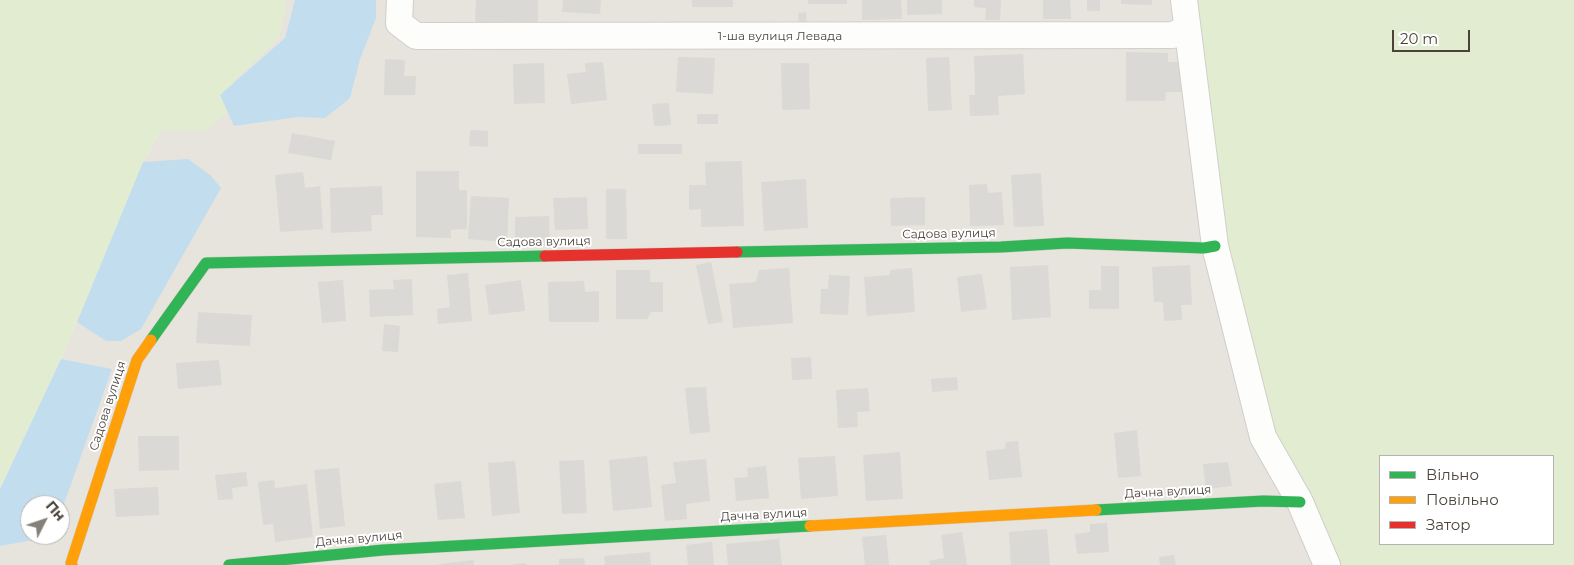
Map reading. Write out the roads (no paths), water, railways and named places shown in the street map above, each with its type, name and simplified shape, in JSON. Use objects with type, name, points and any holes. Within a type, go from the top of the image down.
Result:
[{"type":"street","name":"1-ша вулиця Левада","points":[[400,0],[398,23],[416,36],[1173,35],[1187,29]]},
{"type":"street","points":[[1184,0],[1215,246],[1263,437],[1300,502],[1327,565]]},
{"type":"street","name":"Садова вулиця","points":[[71,564],[138,360],[206,263],[1001,247],[1067,243],[1204,248],[1215,246]]},
{"type":"street","name":"Дачна вулиця","points":[[229,565],[393,549],[1253,502],[1300,502]]},
{"type":"water","points":[[295,0],[376,0],[376,18],[360,59],[350,98],[325,118],[298,117],[234,126],[220,95],[285,38]]},
{"type":"water","points":[[188,159],[210,175],[221,188],[141,329],[121,341],[106,341],[77,322],[143,162]]},
{"type":"water","points":[[61,359],[112,369],[67,495],[20,495],[20,542],[0,546],[0,489]]}]
